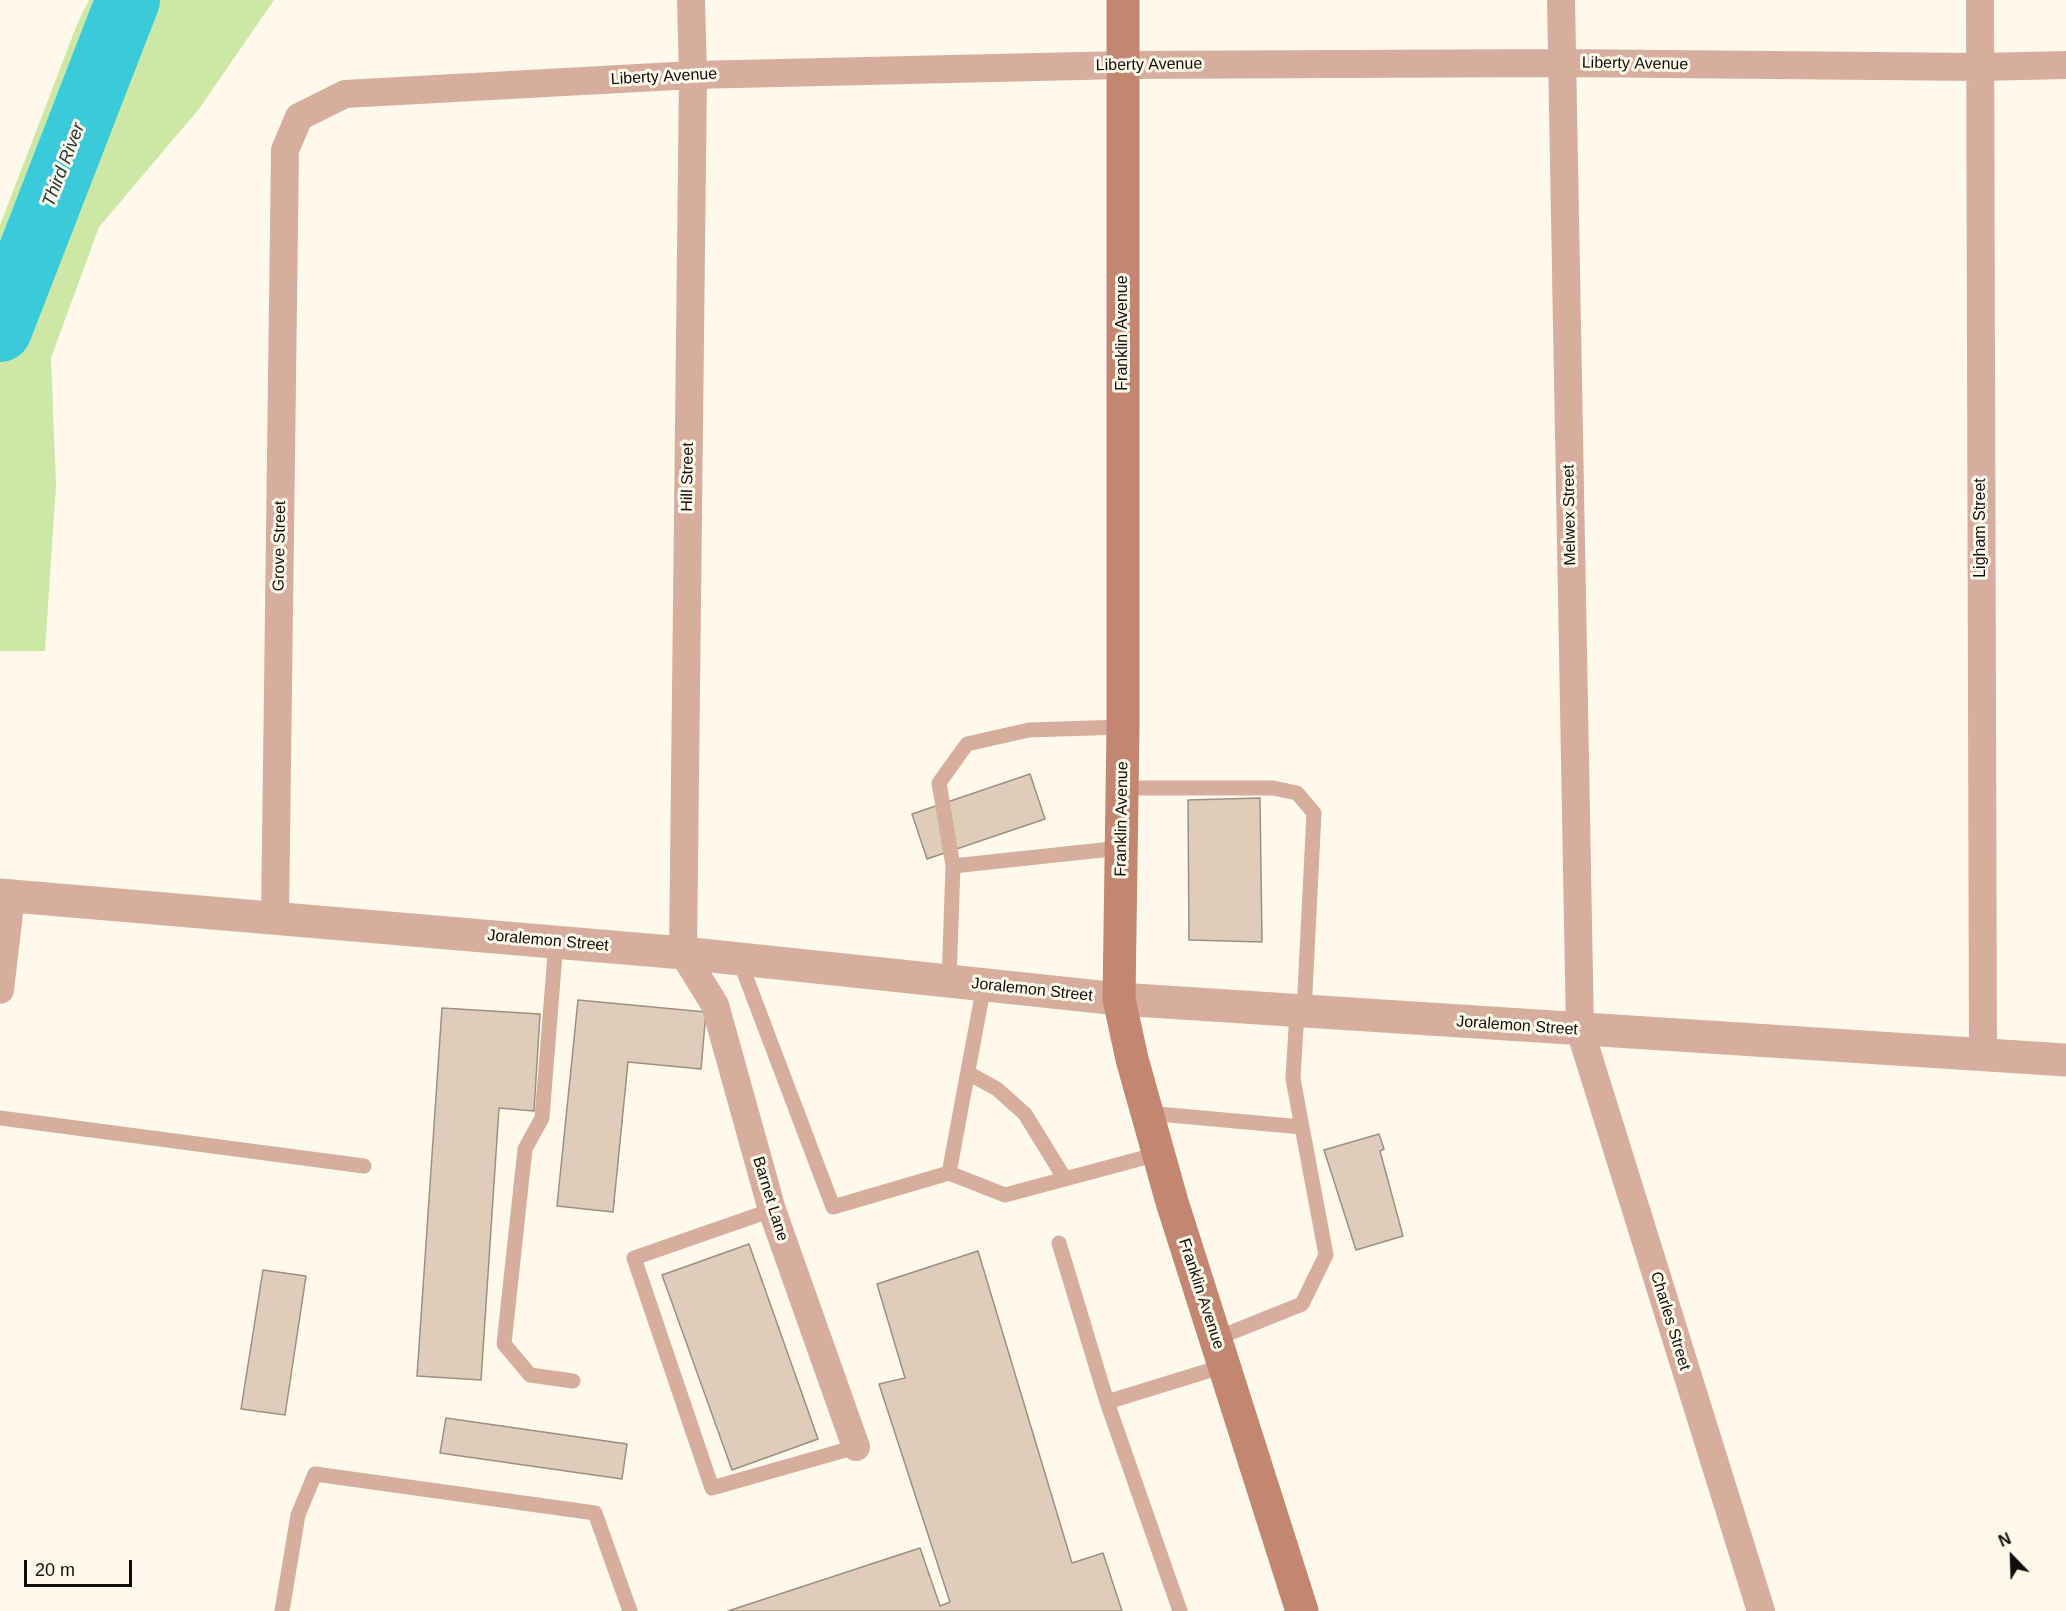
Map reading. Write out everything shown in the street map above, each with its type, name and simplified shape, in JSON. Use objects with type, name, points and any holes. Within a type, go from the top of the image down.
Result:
[{"type":"main road","name":"Franklin Avenue","points":[[1123,0],[1123,727],[1119,999],[1132,1059],[1158,1154],[1302,1611]]},
{"type":"street","name":"Hill Street","points":[[682,953],[693,75],[691,0]]},
{"type":"street","name":"Melwex Street","points":[[1561,0],[1580,1030]]},
{"type":"street","name":"Ligham Street","points":[[1980,0],[1983,1056]]},
{"type":"street","name":"Liberty Avenue","points":[[285,174],[285,150],[299,117],[345,94],[693,75],[1124,65],[1561,63],[1980,67],[2066,65]]},
{"type":"street","name":"Grove Street","points":[[275,917],[285,174]]},
{"type":"street","name":"Joralemon Street","points":[[6,896],[682,953],[1119,999],[1983,1056],[2065,1064]]},
{"type":"street","points":[[0,990],[6,896]]},
{"type":"street","name":"Barnet Lane","points":[[682,953],[715,1005],[772,1210],[856,1447]]},
{"type":"street","name":"Charles Street","points":[[1580,1030],[1761,1611]]},
{"type":"lane","points":[[949,981],[953,866],[939,783],[967,744],[1029,730],[1123,727]]},
{"type":"lane","points":[[1107,1402],[1220,1352],[1302,1304],[1326,1255],[1293,1079],[1314,813],[1297,793],[1273,788],[1122,788]]},
{"type":"lane","points":[[953,866],[1121,848]]},
{"type":"lane","points":[[556,942],[542,1118],[525,1149],[504,1344],[530,1375],[573,1381]]},
{"type":"lane","points":[[740,959],[833,1207],[949,1173],[1005,1195],[1158,1154]]},
{"type":"lane","points":[[949,1173],[984,985]]},
{"type":"lane","points":[[968,1073],[997,1089],[1025,1114],[1065,1179]]},
{"type":"lane","points":[[1147,1113],[1302,1127]]},
{"type":"lane","points":[[0,1118],[364,1166]]},
{"type":"lane","points":[[772,1210],[634,1258],[712,1488],[856,1447]]},
{"type":"lane","points":[[1059,1244],[1107,1402],[1180,1611]]},
{"type":"lane","points":[[282,1611],[298,1515],[315,1474],[595,1513],[630,1611]]},
{"type":"green space","points":[[89,0],[274,0],[199,109],[99,227],[51,358],[56,486],[45,651],[0,651],[0,225],[78,22]]},
{"type":"building","points":[[1030,774],[1045,819],[927,859],[912,814]]},
{"type":"building","points":[[1260,798],[1262,942],[1189,940],[1188,800]]},
{"type":"building","points":[[578,1000],[706,1012],[701,1069],[628,1062],[613,1212],[557,1206]]},
{"type":"building","points":[[442,1008],[540,1014],[534,1111],[499,1108],[481,1380],[417,1376]]},
{"type":"building","points":[[1379,1134],[1384,1149],[1380,1151],[1403,1236],[1356,1250],[1324,1150]]},
{"type":"building","points":[[749,1244],[818,1439],[732,1470],[662,1275]]},
{"type":"building","points":[[978,1251],[1072,1563],[1103,1553],[1122,1611],[728,1611],[920,1548],[940,1606],[950,1602],[879,1384],[905,1378],[877,1284]]},
{"type":"building","points":[[263,1270],[306,1276],[285,1415],[241,1409]]},
{"type":"building","points":[[446,1418],[627,1444],[622,1479],[440,1453]]},
{"type":"waterway","name":"Third River","points":[[0,330],[128,0]]}]
